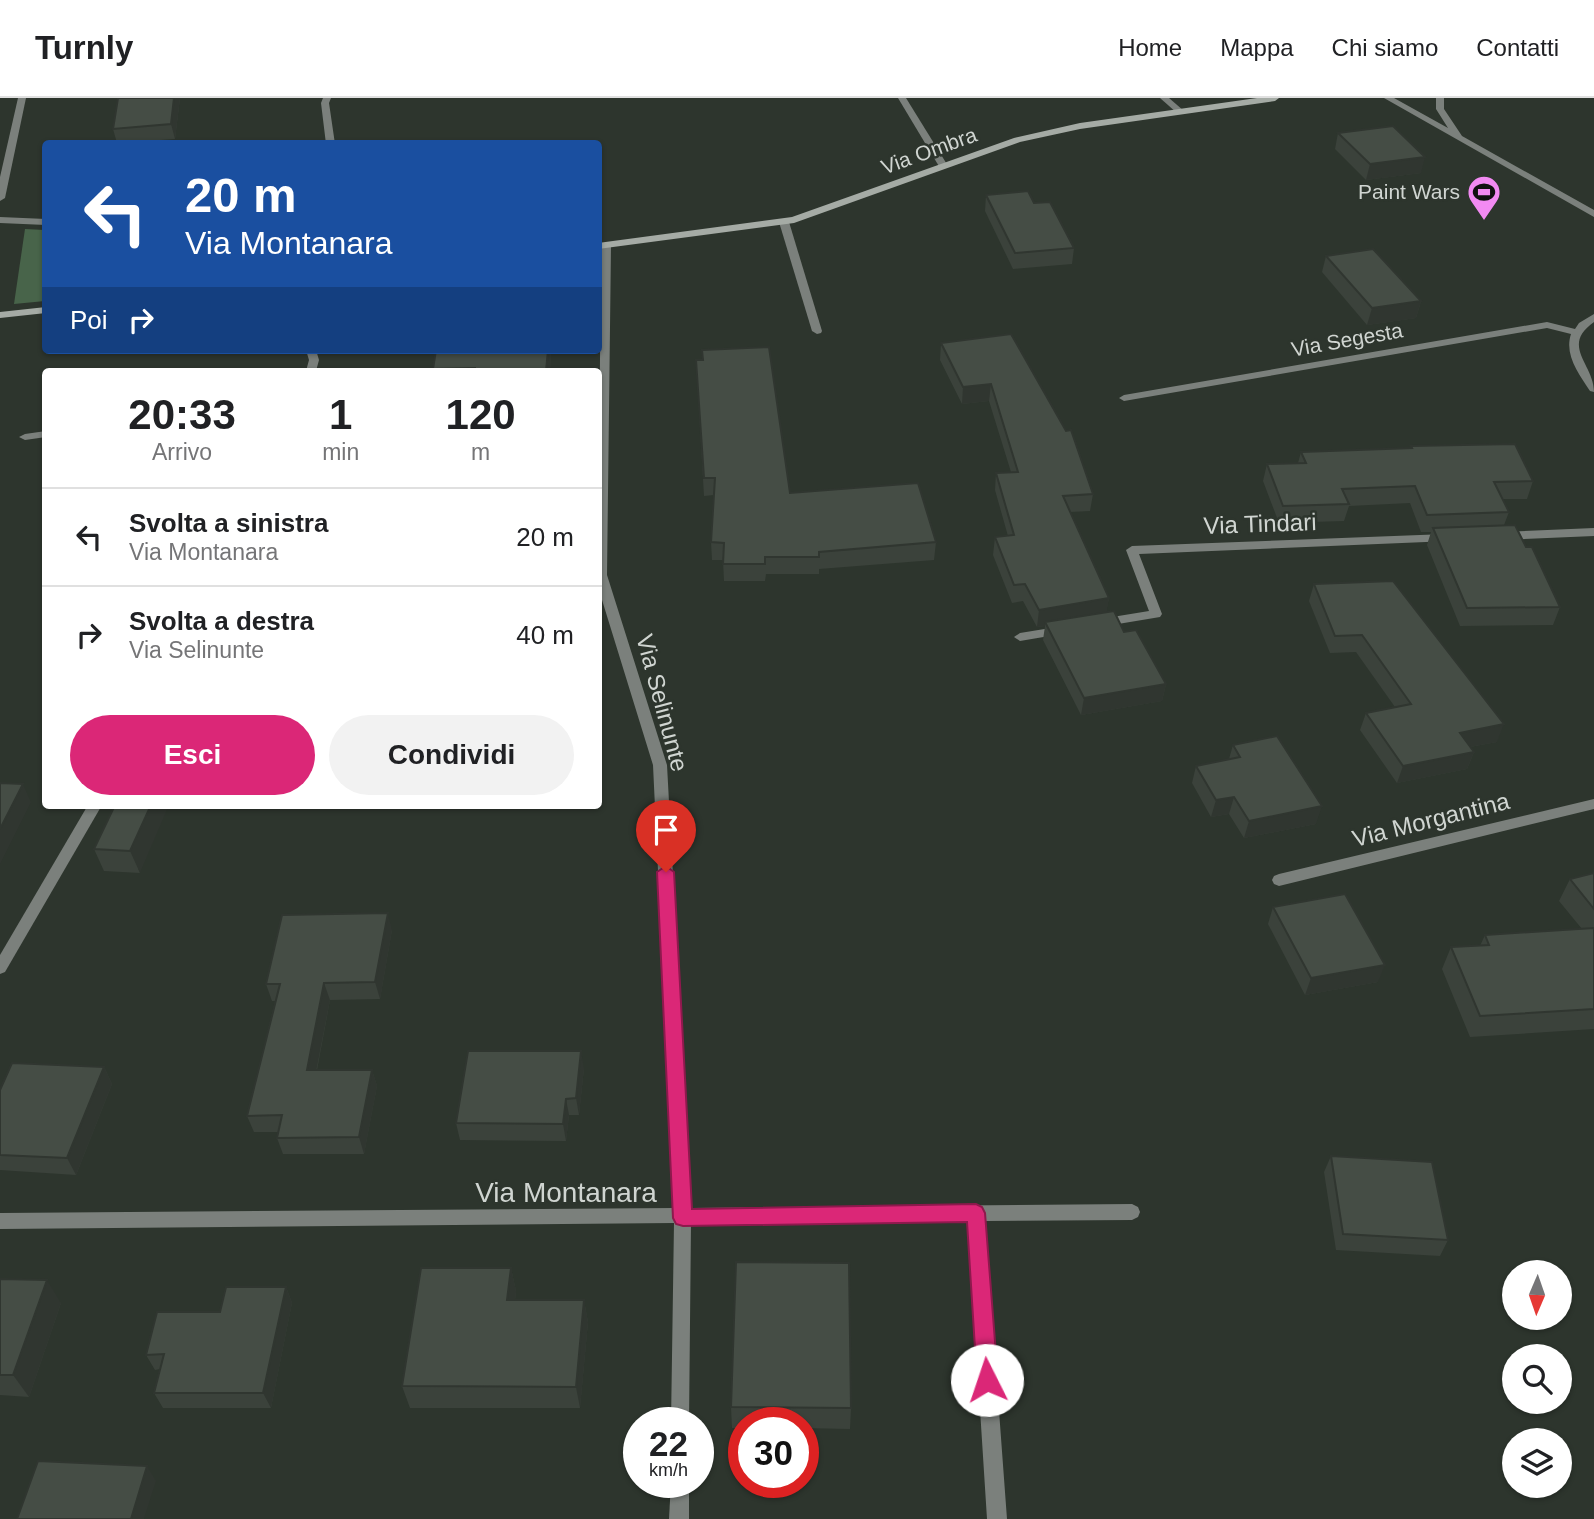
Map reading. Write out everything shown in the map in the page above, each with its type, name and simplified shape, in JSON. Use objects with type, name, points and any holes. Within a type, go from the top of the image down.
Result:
[{"type":"main road","name":"Via Ombra","points":[[602,245],[784,222],[815,214],[1035,135],[1275,98]]},
{"type":"main road","points":[[0,315],[42,310]]},
{"type":"street","points":[[0,198],[22,98]]},
{"type":"street","points":[[327,98],[331,140]]},
{"type":"street","points":[[902,98],[943,166]]},
{"type":"street","points":[[1164,98],[1180,111]]},
{"type":"street","points":[[1388,98],[1594,214]]},
{"type":"street","points":[[1440,98],[1440,109],[1458,138]]},
{"type":"street","points":[[0,220],[42,222]]},
{"type":"street","points":[[784,222],[817,331]]},
{"type":"street","points":[[1594,317],[1576,332],[1572,341],[1575,355],[1594,388]]},
{"type":"street","name":"Via Segesta","points":[[1124,398],[1547,324],[1576,332]]},
{"type":"street","points":[[25,437],[42,435]]},
{"type":"street","points":[[1485,537],[1594,533]]},
{"type":"street","name":"Via Tindari","points":[[1088,625],[1156,614],[1132,550],[1458,538]]},
{"type":"street","name":"Via Selinunte","points":[[602,578],[660,765],[683,1218],[680,1407]]},
{"type":"street","points":[[1020,637],[1074,628]]},
{"type":"street","name":"Via Morgantina","points":[[1279,880],[1594,804]]},
{"type":"street","points":[[0,968],[93,809]]},
{"type":"street","name":"Via Montanara","points":[[0,1221],[683,1218],[1132,1212]]},
{"type":"street","points":[[976,1213],[997,1519]]},
{"type":"street","points":[[679,1519],[680,1498]]},
{"type":"green space","points":[[25,229],[42,230],[42,301],[14,304]]},
{"type":"building","points":[[118,98],[174,98],[171,124],[113,129]]},
{"type":"building","points":[[1393,126],[1425,157],[1370,164],[1338,133]]},
{"type":"building","points":[[1028,191],[1034,203],[1050,202],[1074,248],[1015,253],[986,195]]},
{"type":"building","points":[[1373,249],[1421,301],[1372,308],[1326,256]]},
{"type":"building","points":[[1011,334],[1066,431],[1071,430],[1093,494],[1063,496],[1109,598],[1039,610],[1025,584],[1014,585],[995,537],[1014,535],[996,473],[1018,472],[991,384],[963,387],[941,343]]},
{"type":"building","points":[[769,347],[790,493],[918,483],[936,542],[819,552],[819,557],[765,557],[765,564],[723,564],[724,543],[711,542],[715,478],[704,478],[696,360],[703,360],[702,350]]},
{"type":"building","points":[[435,354],[548,354],[546,368],[433,368]]},
{"type":"building","points":[[1515,444],[1533,481],[1494,482],[1509,512],[1427,515],[1415,486],[1342,489],[1349,504],[1283,506],[1267,464],[1306,463],[1301,452]]},
{"type":"building","points":[[1515,525],[1526,547],[1532,547],[1560,607],[1467,608],[1433,528]]},
{"type":"building","points":[[1393,581],[1504,724],[1460,733],[1474,752],[1403,766],[1366,713],[1411,704],[1362,635],[1335,636],[1314,584]]},
{"type":"building","points":[[1114,611],[1124,632],[1136,630],[1166,684],[1084,698],[1045,622]]},
{"type":"building","points":[[1277,736],[1322,806],[1249,821],[1234,797],[1216,800],[1196,766],[1240,757],[1233,745]]},
{"type":"building","points":[[0,783],[23,784],[0,829]]},
{"type":"building","points":[[113,809],[149,809],[130,851],[94,849]]},
{"type":"building","points":[[1594,873],[1594,909],[1570,879]]},
{"type":"building","points":[[1345,894],[1385,965],[1311,978],[1273,907]]},
{"type":"building","points":[[388,913],[375,982],[324,983],[307,1070],[372,1070],[359,1137],[277,1138],[282,1115],[247,1116],[280,984],[266,984],[282,915]]},
{"type":"building","points":[[1594,928],[1594,1009],[1480,1016],[1451,947],[1489,945],[1485,935]]},
{"type":"building","points":[[468,1051],[581,1051],[576,1098],[566,1099],[563,1124],[456,1123]]},
{"type":"building","points":[[12,1063],[104,1067],[67,1158],[0,1155],[0,1090]]},
{"type":"building","points":[[1331,1156],[1432,1162],[1448,1240],[1343,1234]]},
{"type":"building","points":[[736,1262],[849,1263],[851,1408],[731,1407]]},
{"type":"building","points":[[421,1268],[511,1268],[507,1300],[584,1300],[576,1387],[402,1386]]},
{"type":"building","points":[[0,1279],[47,1280],[13,1375],[0,1375]]},
{"type":"building","points":[[226,1287],[286,1287],[263,1393],[154,1393],[164,1354],[146,1355],[157,1312],[220,1312]]},
{"type":"building","points":[[38,1461],[147,1466],[131,1519],[17,1519]]},
{"type":"place","name":"Paint Wars","points":[[1484,222]]},
{"type":"route","points":[[666,872],[683,1218],[976,1213],[987,1380]]}]
